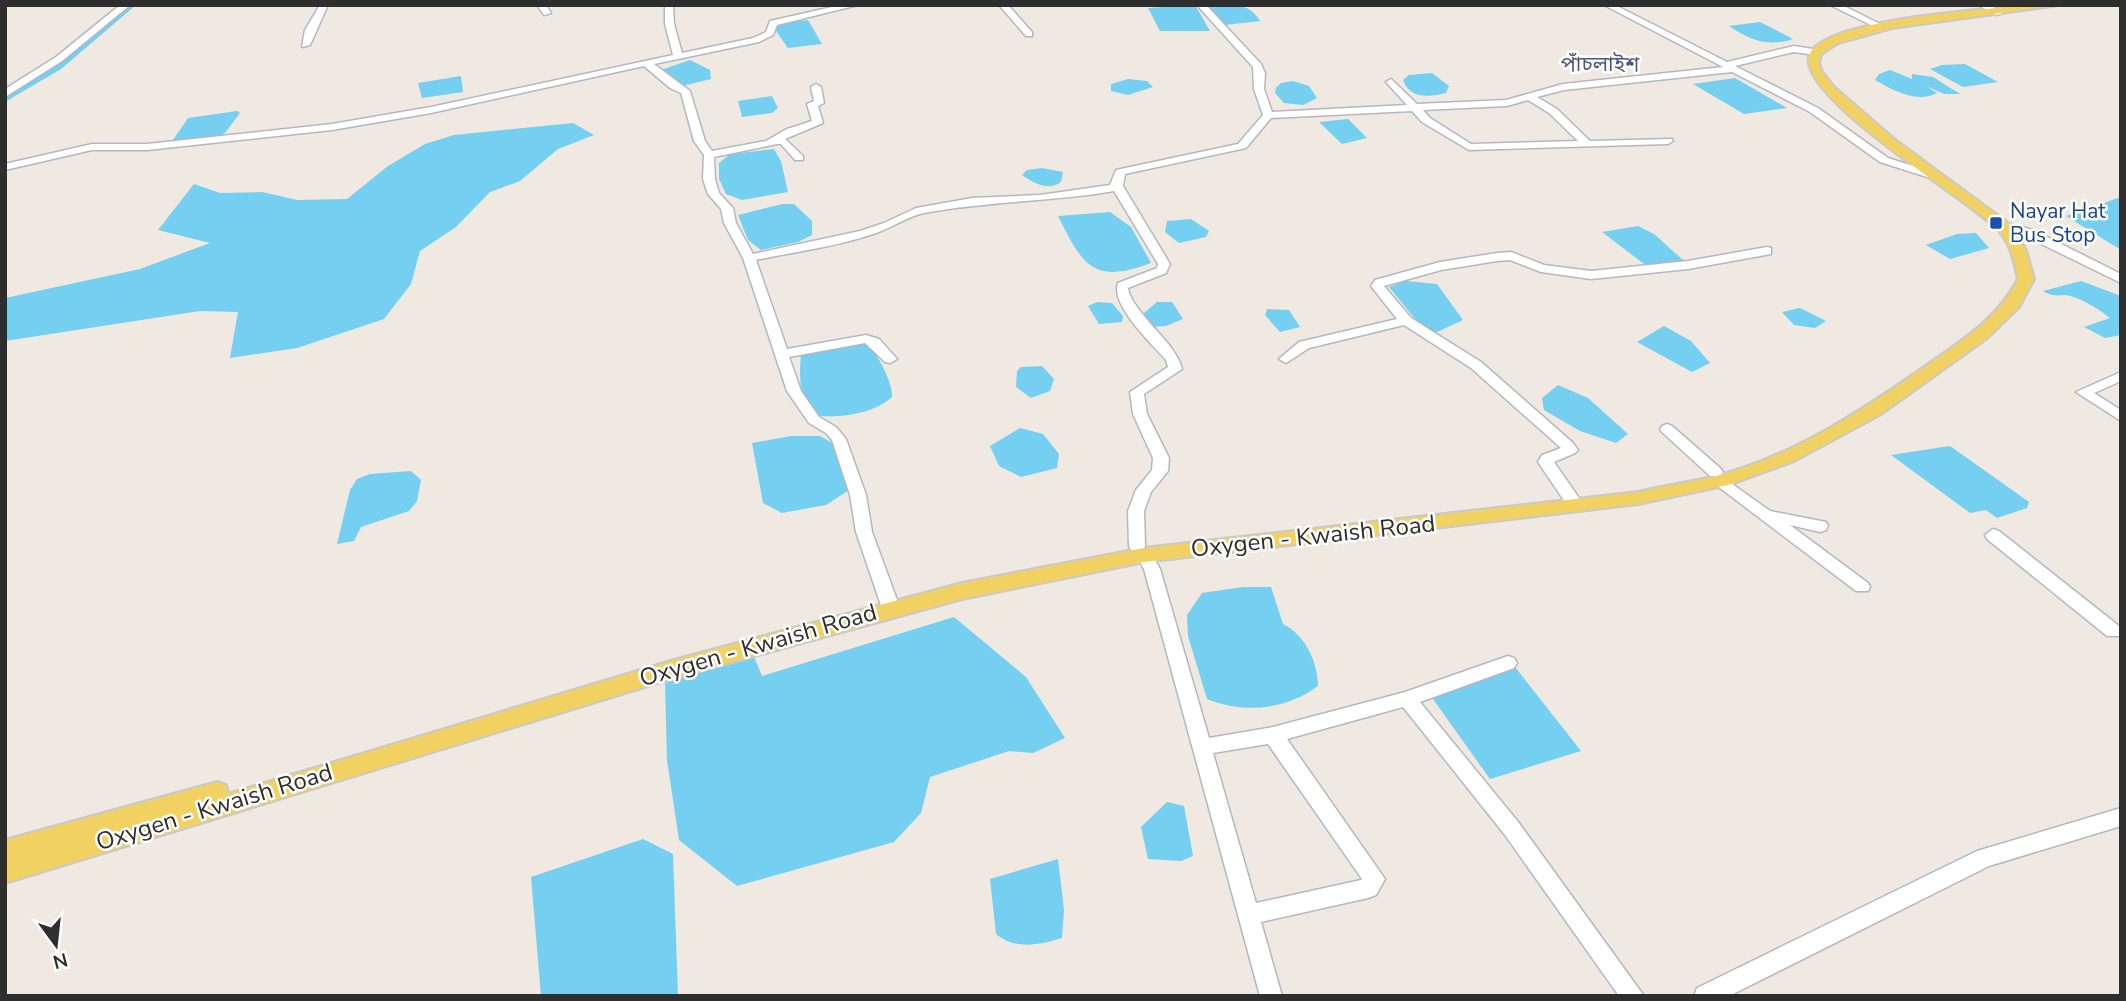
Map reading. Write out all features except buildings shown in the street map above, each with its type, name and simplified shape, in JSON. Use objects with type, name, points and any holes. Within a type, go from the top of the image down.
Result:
[{"type":"main road","points":[[1812,51],[1848,31],[1878,24],[2034,5]]},
{"type":"main road","points":[[1812,51],[1870,29],[1992,10],[2054,5]]},
{"type":"main road","name":"Oxygen - Kwaish Road","points":[[1141,551],[1639,498],[1718,476],[1795,443],[1849,415],[1971,327],[1999,300],[2012,279],[2014,259],[2009,245],[2000,234],[1925,174],[1822,82],[1813,63],[1812,51]]},
{"type":"main road","name":"Oxygen - Kwaish Road","points":[[5,851],[193,800],[467,717],[889,602],[1141,551],[1571,498],[1758,470],[1824,440],[1875,410],[1981,335],[2013,304],[2026,279],[2019,250],[2003,226],[1925,174]]},
{"type":"main road","name":"Oxygen - Kwaish Road","points":[[5,872],[889,602]]},
{"type":"street","points":[[5,94],[59,59],[126,5]]},
{"type":"street","points":[[305,45],[324,5]]},
{"type":"street","points":[[669,5],[666,17],[678,56]]},
{"type":"street","points":[[5,167],[92,147],[147,147],[345,125],[431,110],[756,40],[770,33],[773,23],[854,5]]},
{"type":"street","points":[[1003,5],[1029,34]]},
{"type":"street","points":[[1201,5],[1258,66],[1261,73],[1257,81],[1260,92],[1267,101],[1268,115],[1242,146],[1120,172],[1117,186],[1164,264],[1162,270],[1122,286],[1121,294],[1173,359],[1175,369],[1137,392],[1140,414],[1161,458],[1160,471],[1144,490],[1136,511],[1141,551],[1152,569],[1271,996]]},
{"type":"street","points":[[1608,5],[1830,119],[1884,160],[1925,174]]},
{"type":"street","points":[[1834,5],[1878,24]]},
{"type":"street","points":[[1268,115],[1495,104],[1531,98],[1538,92],[1563,87],[1731,67],[1794,49],[1812,51]]},
{"type":"street","points":[[646,63],[656,69],[671,87],[685,91],[693,110],[701,148],[709,155],[709,179],[714,194],[727,208],[730,223],[748,258],[804,408],[839,439],[858,495],[864,532],[889,602]]},
{"type":"street","points":[[1391,82],[1426,120],[1469,148],[1668,141]]},
{"type":"street","points":[[709,155],[775,140],[818,123],[812,104],[819,103],[816,87]]},
{"type":"street","points":[[1531,98],[1553,111],[1587,144]]},
{"type":"street","points":[[775,140],[785,142],[799,158]]},
{"type":"street","points":[[748,258],[828,239],[863,234],[888,226],[916,211],[972,201],[1040,198],[1117,186]]},
{"type":"street","points":[[2003,226],[2029,233],[2121,279]]},
{"type":"street","points":[[1571,498],[1546,463],[1547,458],[1570,450],[1568,446],[1476,365],[1406,321],[1377,286],[1379,283],[1459,262],[1511,256],[1541,268],[1591,275],[1688,265],[1767,251]]},
{"type":"street","points":[[1286,359],[1304,345],[1406,321]]},
{"type":"street","points":[[782,354],[866,339],[874,342],[890,359]]},
{"type":"street","points":[[2121,376],[2083,392],[2121,417]]},
{"type":"street","points":[[1667,429],[1765,515],[1862,587]]},
{"type":"street","points":[[1765,515],[1820,526]]},
{"type":"street","points":[[1993,535],[2118,635]]},
{"type":"street","points":[[1200,747],[1273,735],[1407,699],[1508,663]]},
{"type":"street","points":[[1407,699],[1512,829],[1633,996]]},
{"type":"street","points":[[1249,915],[1368,888],[1374,880],[1273,735]]},
{"type":"street","points":[[1705,996],[1984,858],[2121,817]]},
{"type":"water","points":[[1195,5],[1210,31],[1160,31],[1148,8]]},
{"type":"water","points":[[1205,5],[1237,5],[1250,10],[1260,21],[1225,25]]},
{"type":"water","points":[[808,20],[822,44],[788,48],[776,31],[778,24]]},
{"type":"water","points":[[1760,22],[1793,39],[1760,41],[1729,26]]},
{"type":"water","points":[[690,60],[710,70],[711,79],[682,86],[661,70]]},
{"type":"water","points":[[1965,64],[1998,82],[1963,87],[1930,69],[1942,65]]},
{"type":"water","points":[[1890,70],[1912,79],[1912,74],[1933,77],[1960,94],[1944,94],[1926,86],[1937,93],[1914,96],[1875,80],[1879,74]]},
{"type":"water","points":[[1432,73],[1449,86],[1446,93],[1426,96],[1415,94],[1403,80],[1409,75]]},
{"type":"water","points":[[461,76],[463,92],[422,98],[418,83]]},
{"type":"water","points":[[1735,78],[1787,108],[1744,114],[1693,84]]},
{"type":"water","points":[[1128,79],[1147,81],[1153,87],[1128,95],[1111,91],[1111,84]]},
{"type":"water","points":[[1293,81],[1309,86],[1317,98],[1303,105],[1284,103],[1275,93],[1276,88],[1281,83]]},
{"type":"water","points":[[772,96],[778,108],[772,113],[742,117],[738,101]]},
{"type":"water","points":[[237,111],[240,113],[225,133],[213,139],[173,140],[188,118]]},
{"type":"water","points":[[1348,119],[1367,138],[1342,144],[1319,122]]},
{"type":"water","points":[[573,123],[594,135],[558,149],[520,181],[490,192],[456,227],[420,251],[411,284],[384,319],[297,348],[230,358],[238,312],[200,311],[5,341],[5,298],[140,269],[210,243],[158,230],[194,184],[220,193],[262,192],[297,200],[347,199],[388,166],[425,144],[454,135]]},
{"type":"water","points":[[774,149],[781,161],[788,192],[742,200],[726,194],[719,179],[719,163],[730,154]]},
{"type":"water","points":[[1042,168],[1063,172],[1061,182],[1051,186],[1042,185],[1022,175],[1027,170]]},
{"type":"water","points":[[2121,197],[2121,250],[2066,216]]},
{"type":"water","points":[[782,204],[794,204],[812,221],[812,235],[798,242],[761,250],[748,240],[738,215]]},
{"type":"water","points":[[1110,212],[1131,227],[1151,263],[1115,272],[1102,271],[1092,266],[1075,247],[1058,216]]},
{"type":"water","points":[[1191,219],[1209,231],[1206,237],[1179,243],[1165,232],[1167,221]]},
{"type":"water","points":[[1638,226],[1654,234],[1684,261],[1648,267],[1602,232]]},
{"type":"water","points":[[1976,233],[1989,248],[1950,259],[1926,245],[1957,234]]},
{"type":"water","points":[[1406,281],[1437,284],[1463,320],[1435,333],[1415,319],[1389,287]]},
{"type":"water","points":[[2081,281],[2121,296],[2121,335],[2105,338],[2084,327],[2110,318],[2091,305],[2075,297],[2051,295],[2043,291]]},
{"type":"water","points":[[1097,302],[1112,303],[1123,316],[1122,322],[1099,324],[1088,306]]},
{"type":"water","points":[[1157,302],[1172,302],[1183,319],[1166,326],[1150,327],[1144,313]]},
{"type":"water","points":[[1799,308],[1826,321],[1815,328],[1794,325],[1782,312]]},
{"type":"water","points":[[1267,309],[1289,310],[1300,327],[1280,332],[1265,315]]},
{"type":"water","points":[[1664,326],[1691,341],[1710,363],[1692,372],[1637,342]]},
{"type":"water","points":[[867,343],[884,368],[892,397],[875,408],[854,414],[813,415],[801,386],[801,354]]},
{"type":"water","points":[[1042,366],[1054,379],[1050,391],[1031,398],[1016,387],[1017,371],[1021,367]]},
{"type":"water","points":[[1558,385],[1588,398],[1628,434],[1616,443],[1580,431],[1544,410],[1542,398]]},
{"type":"water","points":[[1020,428],[1043,434],[1059,454],[1057,468],[1021,477],[999,466],[990,446]]},
{"type":"water","points":[[791,436],[820,436],[836,445],[849,490],[826,505],[782,513],[763,503],[752,443]]},
{"type":"water","points":[[1950,446],[2029,502],[2027,508],[1997,518],[1986,510],[1970,513],[1891,455]]},
{"type":"water","points":[[411,471],[421,480],[417,501],[409,511],[361,527],[354,541],[337,544],[350,490],[357,479],[370,474]]},
{"type":"water","points":[[1243,587],[1271,587],[1283,624],[1298,635],[1309,650],[1316,668],[1318,686],[1292,700],[1264,707],[1235,707],[1207,699],[1188,636],[1187,615],[1202,593]]},
{"type":"water","points":[[954,617],[1026,677],[1065,738],[1033,753],[1009,751],[930,777],[921,813],[894,842],[737,886],[679,840],[667,760],[665,683],[753,654],[762,676]]},
{"type":"water","points":[[1515,667],[1581,751],[1490,779],[1428,692]]},
{"type":"water","points":[[1167,802],[1184,806],[1193,856],[1181,861],[1148,859],[1141,827]]},
{"type":"water","points":[[643,839],[673,854],[678,996],[541,996],[531,877]]},
{"type":"water","points":[[1058,859],[1064,910],[1062,938],[1028,945],[1011,942],[996,934],[990,879]]},
{"type":"waterway","points":[[5,99],[58,67],[132,5]]},
{"type":"place","name":"Nayar Hat Bus Stop","points":[[1996,223]]},
{"type":"district","name":"পাঁচলাইশ","points":[[1600,64]]}]
